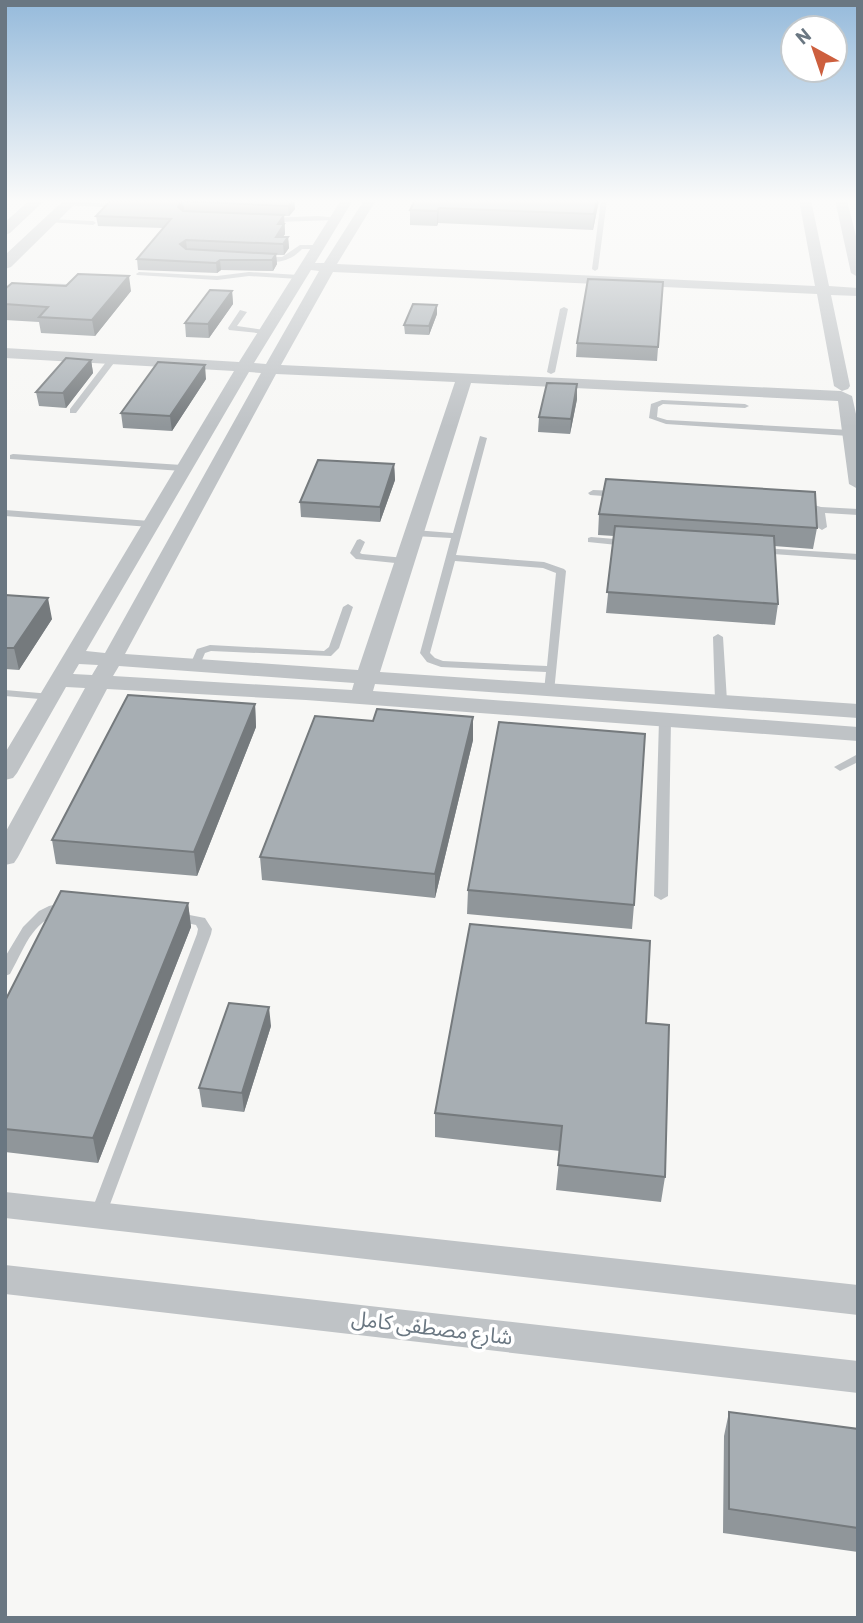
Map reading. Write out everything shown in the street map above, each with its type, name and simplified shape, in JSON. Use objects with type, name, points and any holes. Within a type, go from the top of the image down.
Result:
[{"type":"street","points":[[5,773],[184,465],[300,276]]},
{"type":"street","points":[[5,856],[217,464],[324,276]]},
{"type":"street","points":[[502,276],[858,292]]},
{"type":"street","points":[[819,276],[847,392],[849,433],[858,484]]},
{"type":"street","points":[[5,341],[465,377],[550,377]]},
{"type":"street","points":[[5,353],[113,359],[247,361]]},
{"type":"street","points":[[276,363],[847,392]]},
{"type":"street","points":[[364,687],[465,377]]},
{"type":"street","points":[[184,465],[217,464]]},
{"type":"street","points":[[74,657],[195,665],[364,687]]},
{"type":"street","points":[[55,689],[101,681],[364,687],[475,695],[550,690],[858,734]]},
{"type":"street","points":[[550,690],[665,720],[721,701],[858,711]]},
{"type":"street","points":[[5,1205],[858,1300]]},
{"type":"street","name":"شارع مصطفى كامل","points":[[5,1279],[858,1377]]},
{"type":"lane","points":[[171,276],[212,278],[233,276]]},
{"type":"lane","points":[[5,292],[32,285],[66,286]]},
{"type":"lane","points":[[550,377],[564,309]]},
{"type":"lane","points":[[243,312],[232,328],[264,332]]},
{"type":"lane","points":[[73,411],[113,359]]},
{"type":"lane","points":[[745,407],[662,402],[654,406],[653,418],[666,422],[849,433]]},
{"type":"lane","points":[[451,558],[544,565],[561,571],[550,690],[441,664],[427,657],[425,653],[482,438]]},
{"type":"lane","points":[[13,457],[184,465]]},
{"type":"lane","points":[[593,493],[633,495]]},
{"type":"lane","points":[[792,504],[810,505],[820,510],[858,512]]},
{"type":"lane","points":[[820,510],[822,527]]},
{"type":"lane","points":[[5,513],[150,524]]},
{"type":"lane","points":[[414,533],[457,536]]},
{"type":"lane","points":[[591,540],[644,544]]},
{"type":"lane","points":[[360,542],[355,554],[359,557],[405,561]]},
{"type":"lane","points":[[751,551],[858,557]]},
{"type":"lane","points":[[195,665],[201,651],[210,648],[327,654],[334,648],[348,607]]},
{"type":"lane","points":[[718,637],[721,701]]},
{"type":"lane","points":[[5,693],[55,689]]},
{"type":"lane","points":[[662,896],[665,720]]},
{"type":"lane","points":[[840,767],[858,757]]},
{"type":"lane","points":[[5,971],[30,924],[38,917],[60,907],[85,907]]},
{"type":"lane","points":[[98,1215],[204,934],[204,925],[195,919],[163,915]]},
{"type":"building","points":[[76,276],[129,276],[92,320],[39,317],[48,307],[5,304],[5,289],[12,283],[66,286]]},
{"type":"building","points":[[588,279],[663,282],[658,347],[577,343]]},
{"type":"building","points":[[210,290],[232,291],[208,324],[185,323]]},
{"type":"building","points":[[413,304],[437,305],[429,326],[404,325]]},
{"type":"building","points":[[66,358],[91,360],[63,393],[36,392]]},
{"type":"building","points":[[158,362],[205,365],[170,416],[121,413]]},
{"type":"building","points":[[547,383],[577,384],[571,419],[539,417]]},
{"type":"building","points":[[318,460],[394,464],[380,507],[300,502]]},
{"type":"building","points":[[606,479],[815,492],[817,528],[599,514]]},
{"type":"building","points":[[615,526],[774,536],[778,604],[607,592]]},
{"type":"building","points":[[5,595],[48,598],[14,648],[5,648]]},
{"type":"building","points":[[128,695],[255,704],[194,852],[52,840]]},
{"type":"building","points":[[377,709],[473,717],[435,874],[260,857],[315,716],[373,721]]},
{"type":"building","points":[[499,722],[645,734],[634,905],[468,890]]},
{"type":"building","points":[[61,891],[188,903],[93,1138],[5,1129],[5,1001]]},
{"type":"building","points":[[470,924],[650,941],[646,1023],[669,1025],[665,1177],[558,1165],[562,1126],[435,1113]]},
{"type":"building","points":[[229,1003],[269,1007],[242,1093],[199,1088]]},
{"type":"building","points":[[729,1412],[858,1429],[858,1528],[729,1509]]}]
